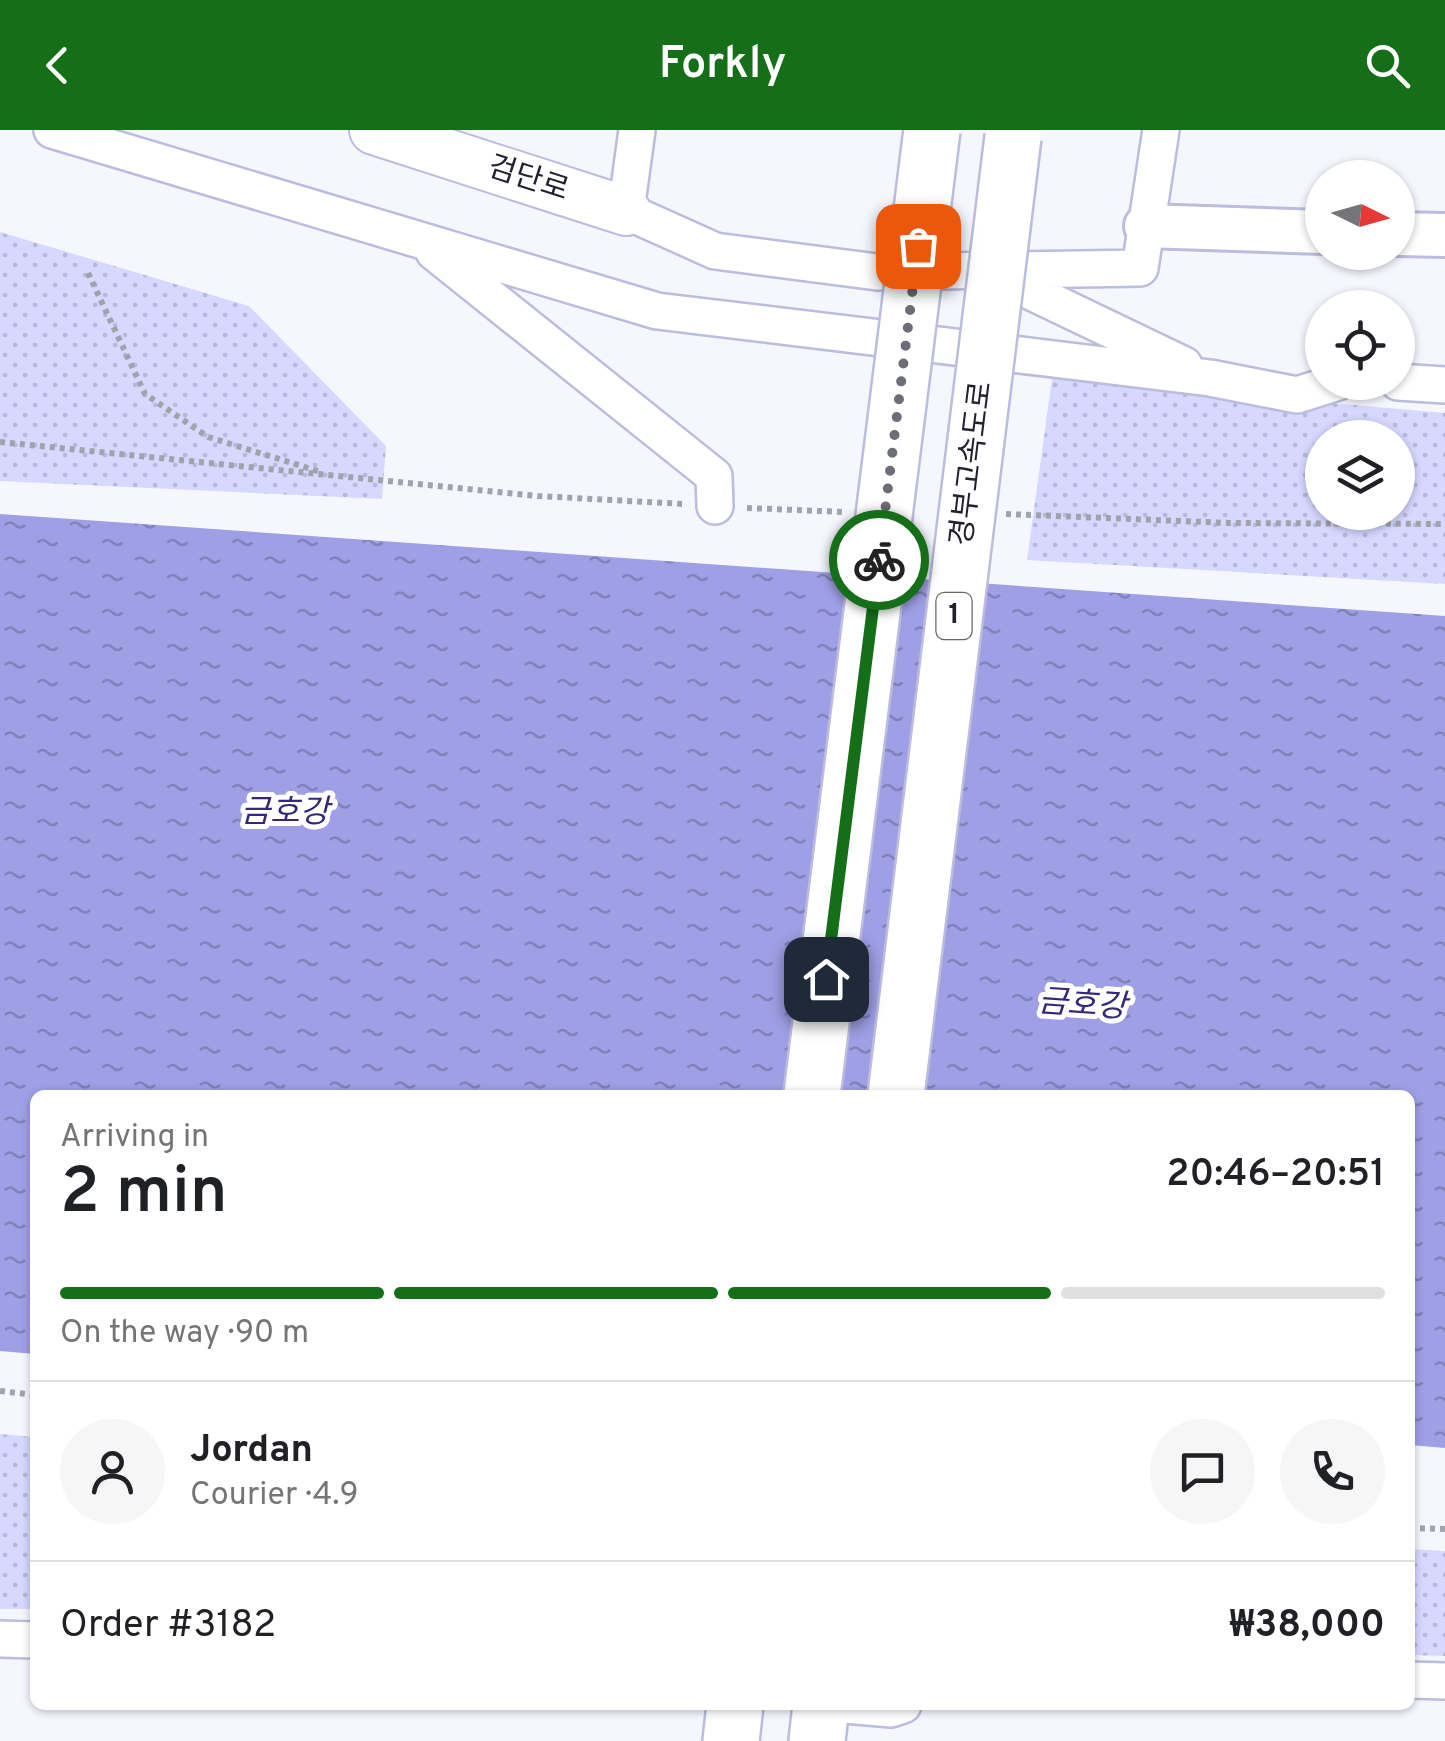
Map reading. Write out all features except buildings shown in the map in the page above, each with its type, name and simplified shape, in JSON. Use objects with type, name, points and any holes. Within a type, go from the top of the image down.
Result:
[{"type":"highway","points":[[813,1090],[932,130]]},
{"type":"highway","name":"경부고속도로","points":[[897,1090],[1014,134]]},
{"type":"highway","points":[[731,1741],[735,1710]]},
{"type":"highway","points":[[817,1741],[821,1710]]},
{"type":"main road","name":"검단로","points":[[374,130],[626,212]]},
{"type":"street","points":[[52,130],[656,311],[1210,378],[1297,395],[1305,392]]},
{"type":"street","points":[[637,130],[626,212],[715,251],[877,272],[1140,268],[1160,130]]},
{"type":"street","points":[[1146,226],[1305,231]]},
{"type":"street","points":[[1415,234],[1445,235]]},
{"type":"street","points":[[417,239],[714,476],[715,506]]},
{"type":"street","points":[[986,270],[1210,378]]},
{"type":"street","points":[[1415,383],[1445,385]]},
{"type":"street","points":[[0,1639],[30,1640]]},
{"type":"street","points":[[1415,1680],[1445,1682]]},
{"type":"path","points":[[88,272],[144,394],[208,437],[334,476]]},
{"type":"path","points":[[0,1391],[30,1394]]},
{"type":"path","points":[[1415,1528],[1445,1530]]},
{"type":"shaded area","points":[[0,232],[249,306],[386,446],[382,499],[0,481]]},
{"type":"shaded area","points":[[1052,379],[1445,413],[1445,584],[1027,560]]},
{"type":"shaded area","points":[[0,1434],[30,1437],[30,1609],[0,1609]]},
{"type":"shaded area","points":[[1415,1549],[1445,1551],[1445,1656],[1415,1655]]},
{"type":"water","name":"금호강","points":[[0,514],[1445,616],[1445,1448],[1415,1445],[1415,1090],[30,1090],[30,1354],[0,1351]]},
{"type":"way so far","points":[[879,560],[918,246]]},
{"type":"route","points":[[826,979],[879,560]]}]
